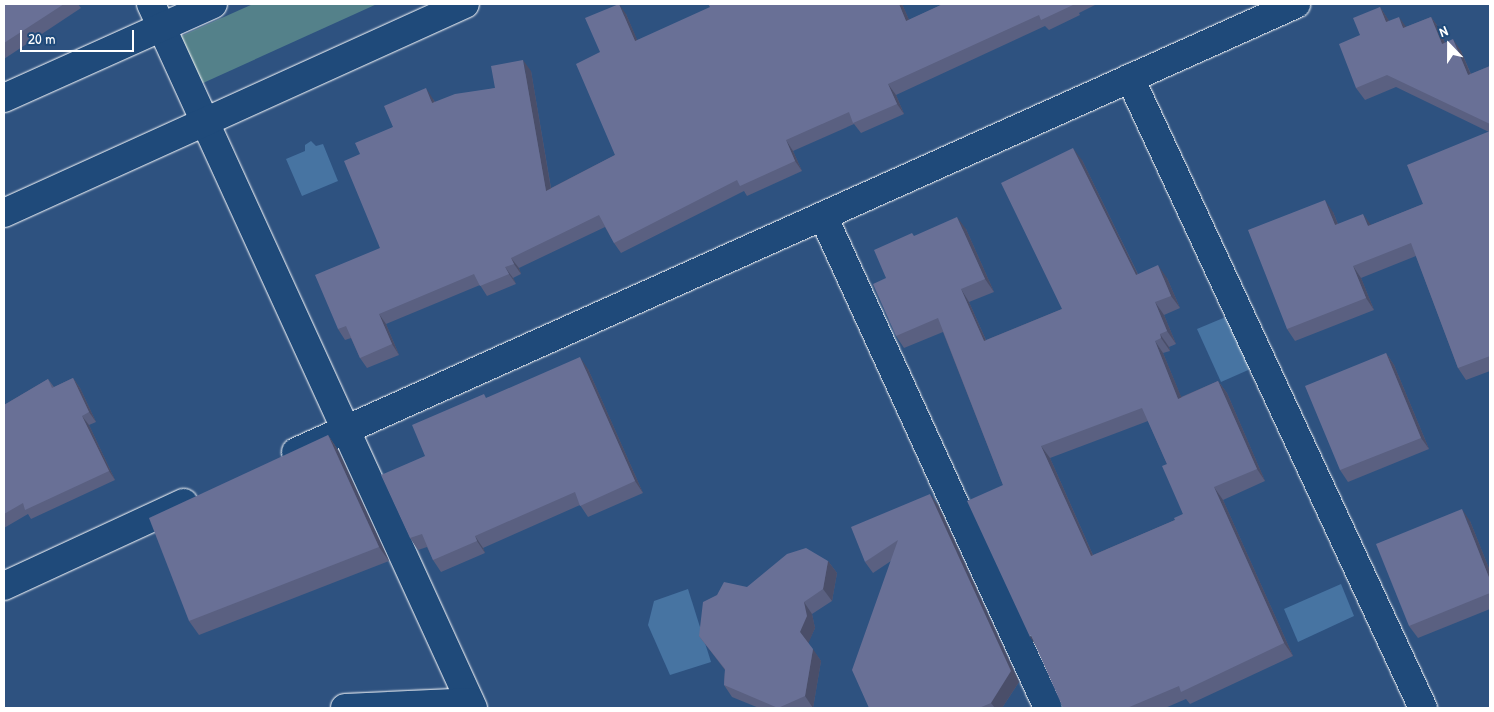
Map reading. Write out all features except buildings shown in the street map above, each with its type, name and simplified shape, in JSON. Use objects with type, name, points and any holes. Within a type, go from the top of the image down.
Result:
[{"type":"street","points":[[4,98],[156,15],[213,4]]},
{"type":"street","points":[[4,214],[465,4]]},
{"type":"street","points":[[273,462],[1296,4]]},
{"type":"street","points":[[156,15],[471,705],[345,708]]},
{"type":"street","points":[[1130,78],[1423,708]]},
{"type":"street","points":[[823,216],[1048,708]]},
{"type":"street","points":[[4,586],[210,491]]},
{"type":"green space","points":[[253,4],[377,4],[192,88],[168,42]]},
{"type":"water","points":[[311,141],[316,146],[323,144],[338,181],[302,196],[286,159],[305,151],[305,145]]},
{"type":"water","points":[[1228,316],[1255,367],[1221,382],[1197,329]]},
{"type":"water","points":[[1341,584],[1354,616],[1298,642],[1284,609]]},
{"type":"water","points":[[688,589],[711,662],[670,675],[648,625],[654,601]]}]
